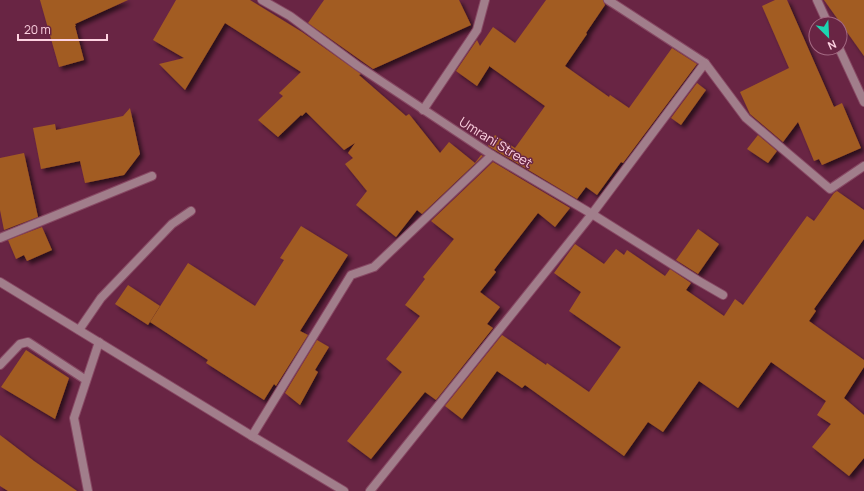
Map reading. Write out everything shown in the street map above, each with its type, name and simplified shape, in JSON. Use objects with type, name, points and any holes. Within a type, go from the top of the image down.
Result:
[{"type":"street","name":"Umrani Street","points":[[262,0],[290,16],[358,66],[492,155],[592,214],[697,280],[723,294]]},
{"type":"street","points":[[423,110],[477,30],[485,0]]},
{"type":"street","points":[[608,0],[705,63],[746,118],[830,189],[864,166]]},
{"type":"street","points":[[817,0],[824,16]]},
{"type":"street","points":[[843,56],[864,102]]},
{"type":"street","points":[[370,491],[592,214],[705,63]]},
{"type":"street","points":[[252,436],[351,275],[374,266],[492,155]]},
{"type":"street","points":[[0,238],[152,176]]},
{"type":"street","points":[[79,330],[101,298],[172,224],[191,211]]},
{"type":"street","points":[[0,282],[344,491]]},
{"type":"street","points":[[0,365],[20,344],[28,342],[86,380]]},
{"type":"street","points":[[88,491],[74,418],[99,342]]},
{"type":"building","points":[[40,0],[128,0],[75,24],[84,60],[59,67]]},
{"type":"building","points":[[176,0],[250,0],[302,32],[361,74],[359,75],[406,116],[409,114],[440,153],[449,142],[475,163],[481,155],[483,156],[422,214],[417,210],[396,237],[356,205],[367,191],[345,164],[353,158],[348,153],[355,143],[344,150],[306,112],[278,137],[258,120],[283,96],[279,93],[301,72],[225,23],[185,90],[159,64],[184,58],[153,40]]},
{"type":"building","points":[[324,0],[459,0],[471,25],[373,69],[308,23]]},
{"type":"building","points":[[546,0],[603,0],[605,5],[565,66],[609,97],[610,95],[629,108],[672,48],[697,64],[623,163],[621,162],[597,195],[586,187],[577,199],[488,146],[495,135],[515,148],[545,106],[489,66],[477,86],[456,71],[477,40],[480,46],[493,27],[515,43]]},
{"type":"building","points":[[775,0],[787,0],[808,48],[808,56],[812,56],[834,107],[842,103],[861,148],[822,165],[819,159],[814,161],[798,122],[783,142],[750,114],[740,92],[789,68],[762,6]]},
{"type":"building","points":[[824,0],[864,0],[864,56],[848,34],[848,16],[835,16]]},
{"type":"building","points":[[697,83],[706,90],[681,125],[671,118]]},
{"type":"building","points":[[130,108],[140,154],[124,175],[85,183],[80,161],[41,169],[33,128],[55,124],[56,130],[123,116]]},
{"type":"building","points":[[758,135],[777,151],[768,163],[747,149]]},
{"type":"building","points":[[24,153],[38,217],[4,230],[0,210],[0,158]]},
{"type":"building","points":[[493,162],[570,208],[555,227],[538,213],[494,270],[496,272],[480,292],[500,307],[487,324],[493,328],[436,400],[425,392],[371,459],[347,441],[402,372],[386,359],[420,316],[405,305],[425,279],[423,277],[454,239],[431,221]]},
{"type":"building","points":[[837,191],[864,210],[864,239],[814,309],[816,311],[809,321],[864,360],[864,367],[844,398],[864,415],[864,458],[849,476],[812,447],[831,424],[817,415],[826,401],[771,362],[738,408],[699,381],[663,432],[648,422],[624,456],[525,385],[522,388],[497,371],[462,419],[445,406],[502,335],[546,365],[547,363],[589,392],[621,347],[569,311],[581,292],[554,273],[575,244],[604,264],[616,249],[624,255],[627,250],[665,276],[670,269],[691,283],[686,290],[724,316],[735,299],[743,305],[807,216],[814,221]]},
{"type":"building","points":[[301,226],[348,255],[300,331],[308,335],[276,386],[274,384],[264,400],[206,363],[208,360],[150,322],[188,263],[255,306],[284,260],[280,258]]},
{"type":"building","points":[[42,227],[52,250],[27,261],[24,255],[16,259],[8,240]]},
{"type":"building","points":[[698,229],[719,244],[698,274],[676,260]]},
{"type":"building","points":[[128,285],[160,306],[148,325],[115,304]]},
{"type":"building","points":[[317,340],[329,347],[315,370],[318,372],[300,405],[285,393]]},
{"type":"building","points":[[26,350],[69,378],[55,419],[1,387]]},
{"type":"building","points":[[0,435],[77,491],[8,491],[0,486]]}]
